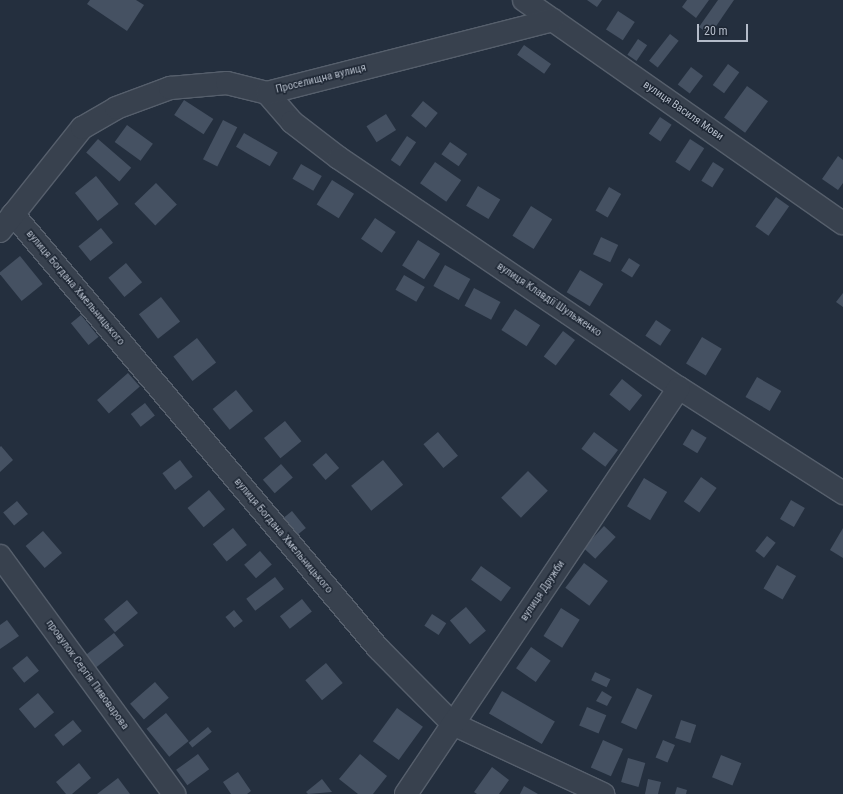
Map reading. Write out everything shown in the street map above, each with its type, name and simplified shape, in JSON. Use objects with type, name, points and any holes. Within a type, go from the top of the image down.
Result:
[{"type":"street","name":"вулиця Василя Мови","points":[[524,0],[843,223]]},
{"type":"street","name":"Проселищна вулиця","points":[[6,223],[82,128],[116,108],[170,88],[227,83],[267,93],[552,20]]},
{"type":"street","name":"вулиця Клавдії Шульженко","points":[[267,93],[292,122],[339,158],[679,388],[843,493]]},
{"type":"street","name":"вулиця Богдана Хмельницького","points":[[6,223],[378,648],[453,724],[603,794]]},
{"type":"street","name":"вулиця Дружби","points":[[406,794],[679,388]]},
{"type":"street","name":"провулок Сергія Пивоварова","points":[[0,556],[174,794]]},
{"type":"building","points":[[90,0],[136,0],[144,5],[127,31],[87,4]]},
{"type":"building","points":[[587,0],[602,0],[597,7]]},
{"type":"building","points":[[687,0],[709,0],[696,18],[682,7]]},
{"type":"building","points":[[718,0],[734,0],[710,35],[699,27]]},
{"type":"building","points":[[618,11],[635,22],[623,40],[606,29]]},
{"type":"building","points":[[670,34],[679,41],[658,68],[649,61]]},
{"type":"building","points":[[638,39],[647,45],[636,61],[627,55]]},
{"type":"building","points":[[524,45],[551,64],[544,74],[517,55]]},
{"type":"building","points":[[728,64],[739,72],[724,93],[713,85]]},
{"type":"building","points":[[691,67],[703,76],[690,94],[678,85]]},
{"type":"building","points":[[747,86],[768,101],[745,133],[724,118]]},
{"type":"building","points":[[184,100],[213,119],[204,134],[174,115]]},
{"type":"building","points":[[423,101],[438,113],[426,128],[411,116]]},
{"type":"building","points":[[386,114],[396,130],[377,142],[366,126]]},
{"type":"building","points":[[660,117],[672,125],[660,141],[649,134]]},
{"type":"building","points":[[223,120],[237,127],[217,166],[203,159]]},
{"type":"building","points":[[127,125],[153,144],[141,161],[115,142]]},
{"type":"building","points":[[244,133],[278,152],[270,166],[236,147]]},
{"type":"building","points":[[407,136],[416,142],[400,166],[391,160]]},
{"type":"building","points":[[98,139],[131,168],[119,181],[86,153]]},
{"type":"building","points":[[690,139],[704,148],[690,171],[675,162]]},
{"type":"building","points":[[450,142],[467,154],[459,166],[441,154]]},
{"type":"building","points":[[838,156],[843,160],[843,183],[838,190],[822,179]]},
{"type":"building","points":[[435,162],[461,180],[446,202],[420,183]]},
{"type":"building","points":[[713,162],[724,169],[712,188],[701,181]]},
{"type":"building","points":[[301,164],[322,176],[313,191],[292,179]]},
{"type":"building","points":[[96,176],[119,204],[98,221],[75,193]]},
{"type":"building","points":[[332,180],[354,194],[339,218],[317,205]]},
{"type":"building","points":[[156,183],[177,205],[155,225],[134,204]]},
{"type":"building","points":[[478,186],[500,199],[488,219],[466,206]]},
{"type":"building","points":[[609,187],[621,194],[608,217],[596,210]]},
{"type":"building","points":[[776,197],[789,206],[768,236],[755,226]]},
{"type":"building","points":[[531,206],[552,219],[534,249],[512,236]]},
{"type":"building","points":[[375,218],[396,232],[382,253],[361,239]]},
{"type":"building","points":[[101,228],[113,243],[90,261],[78,246]]},
{"type":"building","points":[[601,237],[618,245],[610,262],[593,254]]},
{"type":"building","points":[[418,240],[440,254],[424,279],[402,265]]},
{"type":"building","points":[[20,256],[43,284],[22,301],[0,274],[0,272]]},
{"type":"building","points":[[629,258],[640,265],[632,278],[621,271]]},
{"type":"building","points":[[126,263],[142,282],[124,297],[108,278]]},
{"type":"building","points":[[445,265],[470,279],[459,300],[433,286]]},
{"type":"building","points":[[580,270],[603,284],[590,306],[567,292]]},
{"type":"building","points":[[404,275],[425,287],[416,302],[396,290]]},
{"type":"building","points":[[474,288],[500,302],[491,320],[465,306]]},
{"type":"building","points":[[843,293],[843,307],[836,302]]},
{"type":"building","points":[[161,297],[180,321],[158,339],[139,314]]},
{"type":"building","points":[[515,309],[540,325],[527,346],[501,330]]},
{"type":"building","points":[[81,315],[99,337],[89,345],[71,323]]},
{"type":"building","points":[[656,320],[671,330],[660,346],[645,336]]},
{"type":"building","points":[[563,331],[575,340],[556,366],[544,357]]},
{"type":"building","points":[[702,337],[722,349],[706,375],[686,364]]},
{"type":"building","points":[[197,338],[216,362],[192,381],[173,356]]},
{"type":"building","points":[[128,373],[140,387],[109,413],[97,400]]},
{"type":"building","points":[[757,377],[781,391],[770,411],[746,397]]},
{"type":"building","points":[[622,379],[642,395],[630,411],[609,395]]},
{"type":"building","points":[[236,390],[253,411],[230,430],[213,409]]},
{"type":"building","points":[[145,403],[155,416],[141,427],[131,414]]},
{"type":"building","points":[[285,421],[301,441],[280,458],[264,438]]},
{"type":"building","points":[[692,429],[707,438],[697,453],[683,444]]},
{"type":"building","points":[[438,432],[458,456],[443,468],[423,444]]},
{"type":"building","points":[[594,432],[618,450],[605,467],[581,449]]},
{"type":"building","points":[[1,446],[13,460],[0,472],[0,447]]},
{"type":"building","points":[[326,453],[339,468],[326,480],[312,465]]},
{"type":"building","points":[[180,460],[193,477],[175,490],[162,473]]},
{"type":"building","points":[[383,460],[403,485],[371,511],[351,486]]},
{"type":"building","points":[[281,464],[293,478],[275,493],[263,480]]},
{"type":"building","points":[[528,471],[548,491],[521,518],[501,498]]},
{"type":"building","points":[[701,477],[717,488],[699,512],[684,502]]},
{"type":"building","points":[[644,478],[667,492],[650,520],[627,506]]},
{"type":"building","points":[[209,490],[225,509],[204,527],[188,508]]},
{"type":"building","points":[[791,500],[805,508],[794,527],[780,519]]},
{"type":"building","points":[[17,501],[28,514],[14,526],[3,513]]},
{"type":"building","points":[[292,511],[306,528],[296,536],[282,519]]},
{"type":"building","points":[[604,526],[616,537],[595,559],[584,548]]},
{"type":"building","points":[[233,528],[247,545],[227,561],[213,544]]},
{"type":"building","points":[[843,528],[843,558],[830,550]]},
{"type":"building","points":[[43,531],[62,553],[45,568],[26,546]]},
{"type":"building","points":[[767,536],[776,543],[764,558],[755,551]]},
{"type":"building","points":[[260,551],[272,565],[256,578],[244,565]]},
{"type":"building","points":[[584,563],[608,581],[589,606],[565,588]]},
{"type":"building","points":[[777,565],[796,576],[783,599],[764,588]]},
{"type":"building","points":[[481,566],[511,588],[501,602],[471,580]]},
{"type":"building","points":[[275,577],[284,589],[255,611],[246,599]]},
{"type":"building","points":[[302,599],[312,612],[290,629],[280,616]]},
{"type":"building","points":[[127,600],[138,613],[115,632],[104,619]]},
{"type":"building","points":[[466,607],[486,631],[470,644],[450,620]]},
{"type":"building","points":[[561,608],[580,620],[562,648],[544,636]]},
{"type":"building","points":[[234,610],[243,621],[234,628],[225,617]]},
{"type":"building","points":[[432,614],[446,623],[439,635],[424,626]]},
{"type":"building","points":[[7,620],[19,636],[0,649],[0,625]]},
{"type":"building","points":[[114,633],[124,646],[96,667],[86,655]]},
{"type":"building","points":[[531,647],[551,661],[536,682],[516,668]]},
{"type":"building","points":[[27,656],[39,671],[24,683],[12,668]]},
{"type":"building","points":[[326,663],[343,683],[322,700],[305,680]]},
{"type":"building","points":[[595,672],[610,679],[607,687],[591,680]]},
{"type":"building","points":[[155,682],[169,698],[144,719],[130,704]]},
{"type":"building","points":[[637,688],[652,695],[636,730],[621,722]]},
{"type":"building","points":[[502,691],[555,722],[542,744],[489,714]]},
{"type":"building","points":[[602,691],[612,697],[607,706],[596,701]]},
{"type":"building","points":[[38,693],[54,712],[35,728],[19,709]]},
{"type":"building","points":[[587,707],[606,715],[599,734],[579,725]]},
{"type":"building","points":[[397,708],[423,727],[399,760],[373,741]]},
{"type":"building","points":[[166,713],[189,741],[169,757],[147,729]]},
{"type":"building","points":[[73,720],[82,731],[63,746],[54,735]]},
{"type":"building","points":[[681,720],[696,725],[690,743],[675,738]]},
{"type":"building","points":[[208,727],[212,732],[192,747],[189,743]]},
{"type":"building","points":[[603,740],[623,749],[611,776],[591,767]]},
{"type":"building","points":[[663,740],[675,745],[668,763],[656,757]]},
{"type":"building","points":[[198,754],[209,769],[187,785],[176,770]]},
{"type":"building","points":[[360,754],[387,776],[373,794],[358,794],[339,779]]},
{"type":"building","points":[[721,755],[741,763],[732,785],[712,777]]},
{"type":"building","points":[[628,758],[645,763],[638,787],[621,782]]},
{"type":"building","points":[[79,763],[91,778],[72,794],[66,794],[56,782]]},
{"type":"building","points":[[492,767],[509,780],[499,794],[477,794],[474,792]]},
{"type":"building","points":[[238,772],[251,791],[247,794],[231,794],[223,782]]},
{"type":"building","points":[[118,778],[130,794],[97,794]]},
{"type":"building","points":[[322,779],[332,792],[308,794],[306,792]]},
{"type":"building","points":[[648,779],[661,782],[658,794],[645,794]]},
{"type":"building","points":[[524,786],[538,794],[520,794]]},
{"type":"building","points":[[677,787],[687,790],[686,794],[675,794]]}]
